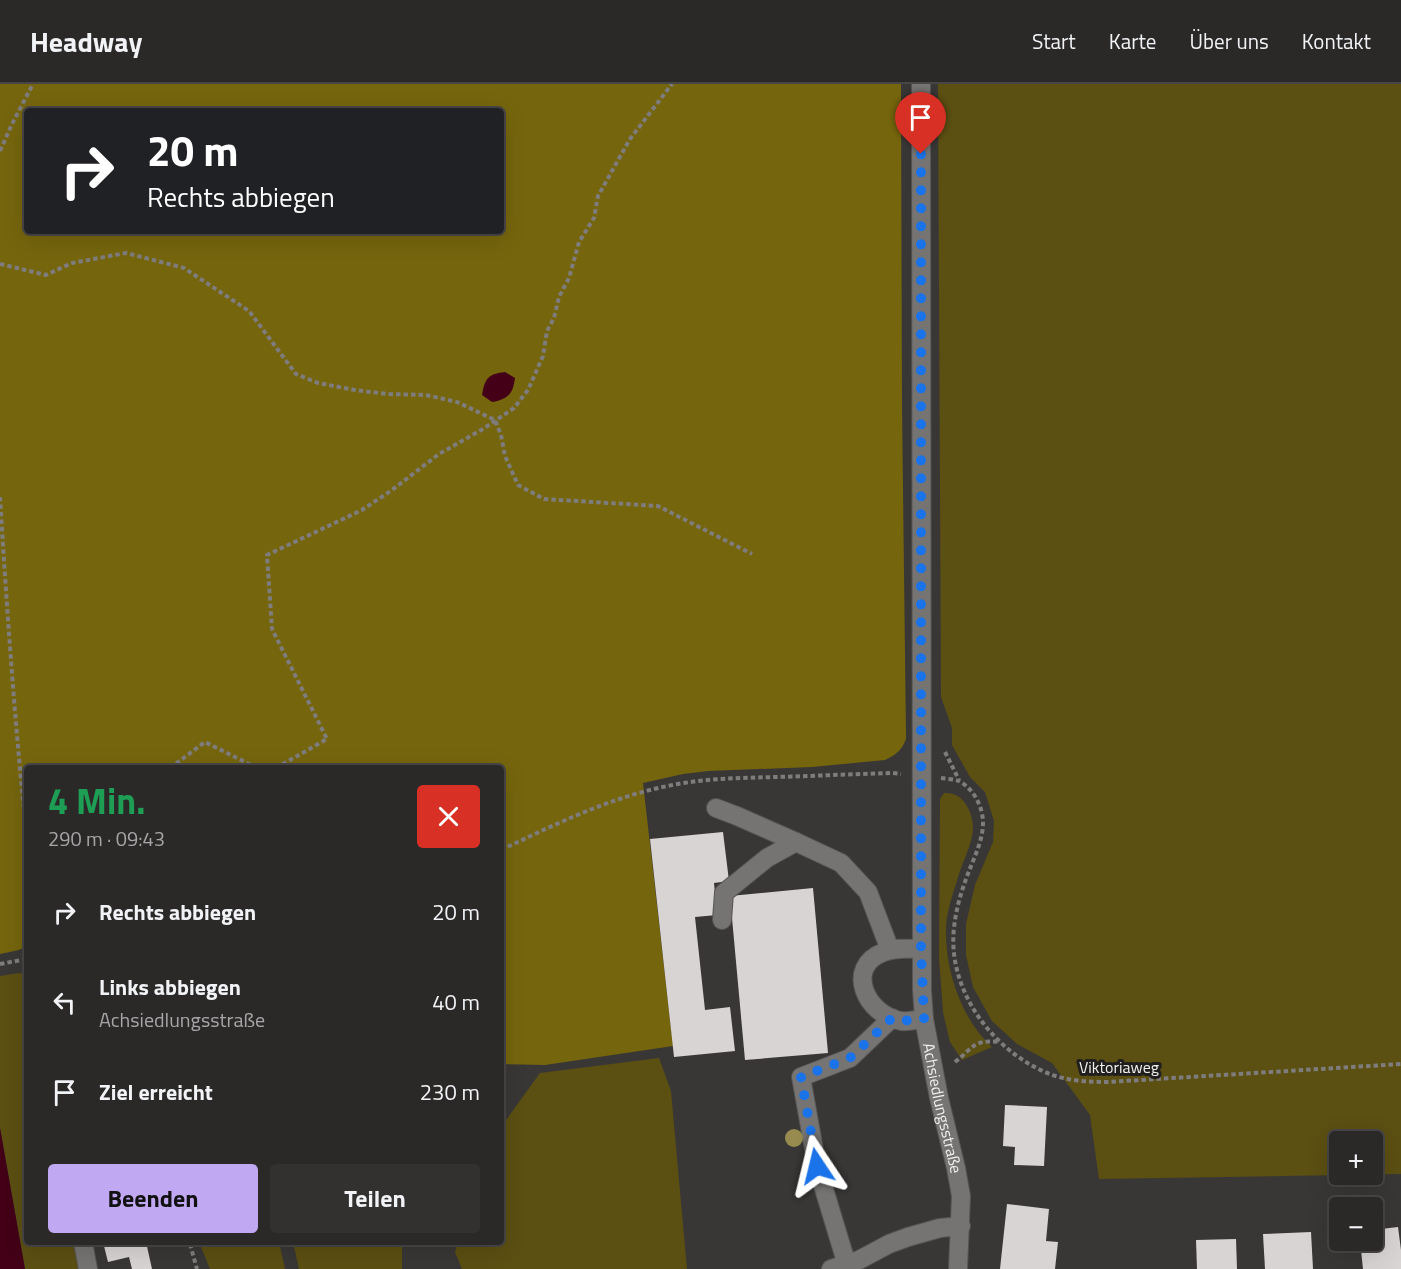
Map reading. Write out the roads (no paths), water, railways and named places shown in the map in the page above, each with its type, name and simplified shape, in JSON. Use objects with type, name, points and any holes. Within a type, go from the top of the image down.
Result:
[{"type":"street","name":"Achsiedlungsstraße","points":[[921,84],[921,948],[924,1019],[961,1196],[958,1269]]},
{"type":"street","points":[[716,808],[841,863],[868,892],[890,951]]},
{"type":"street","points":[[722,920],[724,893],[767,858],[796,842]]},
{"type":"street","points":[[921,948],[896,949],[875,957],[866,966],[862,977],[865,993],[872,1005],[882,1013],[899,1020],[924,1019]]},
{"type":"street","points":[[892,1018],[850,1058],[801,1077],[839,1267],[908,1237],[940,1228],[961,1226]]},
{"type":"street","points":[[84,1245],[88,1269]]}]
